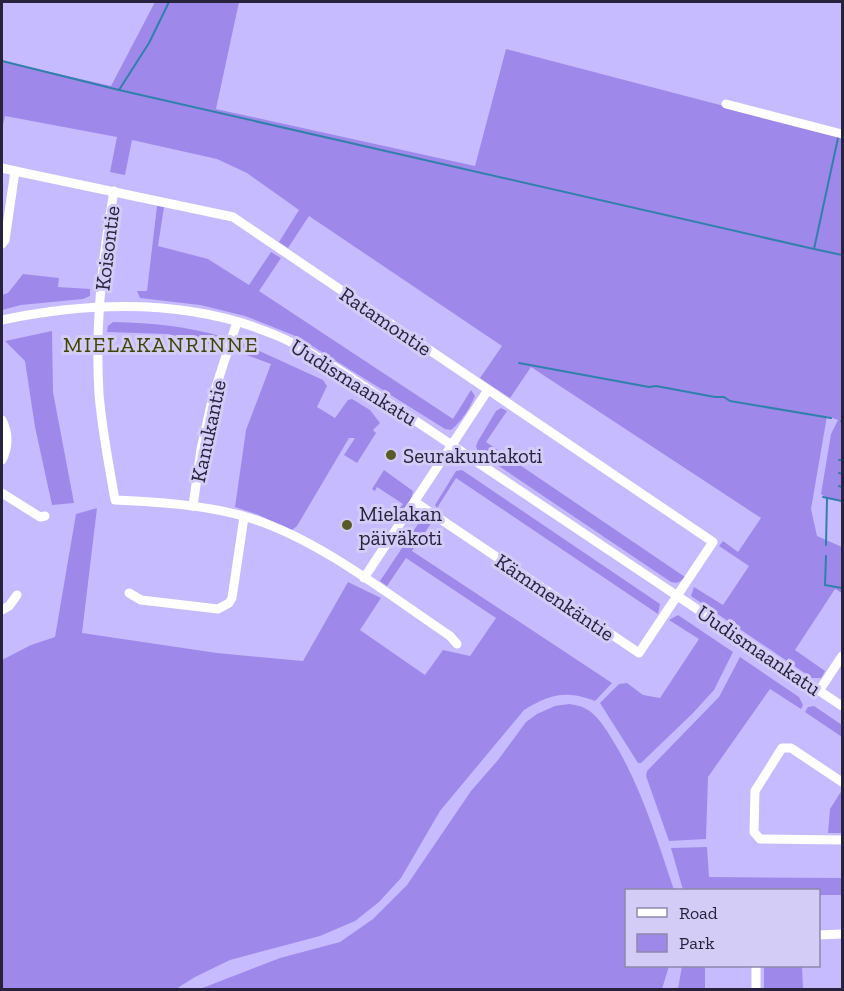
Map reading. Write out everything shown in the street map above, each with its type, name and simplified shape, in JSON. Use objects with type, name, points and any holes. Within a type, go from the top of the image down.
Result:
[{"type":"street","points":[[726,104],[843,134]]},
{"type":"street","name":"Ratamontie","points":[[2,168],[233,217],[712,542],[677,596]]},
{"type":"street","points":[[2,244],[5,240],[4,222],[15,171]]},
{"type":"street","name":"Koisontie","points":[[114,191],[100,306],[99,392],[115,500],[153,501],[193,506]]},
{"type":"street","name":"Uudismaankatu","points":[[2,320],[58,310],[100,306],[157,306],[237,322],[281,337],[310,352],[452,445],[843,706]]},
{"type":"street","name":"Kanukantie","points":[[193,506],[201,449],[213,396],[237,322]]},
{"type":"street","points":[[364,578],[488,390]]},
{"type":"street","points":[[2,420],[8,437],[2,460]]},
{"type":"street","points":[[2,493],[40,517],[45,516]]},
{"type":"street","name":"Kämmenkäntie","points":[[415,502],[639,653],[677,596]]},
{"type":"street","points":[[193,506],[244,517],[294,536],[364,578],[450,636],[456,644]]},
{"type":"street","points":[[129,593],[141,600],[218,609],[225,607],[232,598],[244,517]]},
{"type":"street","points":[[2,610],[9,606],[17,595]]},
{"type":"street","points":[[819,691],[843,656]]},
{"type":"street","points":[[843,782],[791,748],[782,748],[755,791],[754,832],[760,838],[843,840]]},
{"type":"street","points":[[820,935],[843,934]]},
{"type":"street","points":[[756,967],[756,990]]},
{"type":"green space","points":[[155,2],[239,2],[216,109],[475,166],[506,49],[842,137],[842,502],[828,499],[821,494],[831,434],[838,420],[827,416],[811,509],[817,536],[842,547],[842,593],[835,589],[795,650],[825,671],[821,678],[812,678],[691,596],[694,587],[723,605],[749,566],[719,546],[723,541],[738,552],[761,518],[531,367],[510,398],[480,378],[502,346],[309,216],[288,248],[279,242],[299,210],[247,173],[217,159],[132,140],[125,175],[110,172],[117,137],[5,116],[2,128],[2,61],[111,86]]},
{"type":"green space","points":[[157,206],[164,207],[158,246],[208,259],[249,285],[271,252],[281,258],[259,291],[453,419],[471,390],[475,396],[471,405],[451,430],[445,429],[298,337],[245,316],[200,305],[140,298],[137,291],[147,291]]},
{"type":"green space","points":[[23,274],[59,278],[58,287],[90,289],[90,296],[83,299],[21,305],[2,310],[2,295],[8,293]]},
{"type":"green space","points":[[113,322],[169,326],[224,337],[221,347],[168,334],[107,332],[108,326]]},
{"type":"green space","points":[[52,331],[53,392],[74,503],[52,505],[35,427],[25,361],[5,341]]},
{"type":"green space","points":[[242,343],[323,380],[327,386],[317,407],[335,418],[348,400],[352,399],[370,410],[380,423],[373,430],[376,433],[357,463],[344,455],[355,438],[349,438],[297,526],[292,530],[235,507],[246,430],[271,364],[235,351]]},
{"type":"green space","points":[[501,408],[507,411],[486,442],[685,577],[679,582],[671,582],[478,452],[476,446],[478,441],[496,411]]},
{"type":"green space","points":[[384,470],[413,491],[405,508],[400,508],[403,504],[377,487],[375,491],[372,489]]},
{"type":"green space","points":[[462,470],[660,604],[658,614],[456,478],[437,508],[435,505],[456,471]]},
{"type":"green space","points":[[97,508],[82,633],[217,653],[303,661],[348,582],[381,598],[360,630],[425,675],[443,650],[470,656],[496,618],[406,558],[387,586],[380,581],[424,515],[432,522],[412,551],[612,683],[595,701],[558,695],[542,700],[524,710],[440,811],[401,878],[379,902],[355,921],[320,936],[230,960],[176,989],[2,989],[2,660],[31,645],[55,637],[76,514]]},
{"type":"green space","points":[[678,615],[733,652],[714,690],[641,763],[638,763],[600,703],[619,684],[627,683],[643,695],[660,698],[699,639],[669,620]]},
{"type":"green space","points":[[740,657],[799,697],[803,705],[801,709],[770,689],[708,777],[706,839],[669,841],[646,776],[647,771],[719,697]]},
{"type":"green space","points":[[569,704],[583,708],[591,712],[606,729],[627,766],[656,836],[674,889],[625,889],[625,967],[669,967],[662,989],[200,989],[280,958],[340,942],[373,919],[407,885],[471,791],[526,722],[555,706]]},
{"type":"green space","points":[[814,706],[842,725],[842,737],[805,712],[808,707]]},
{"type":"green space","points":[[842,790],[842,833],[828,833],[830,809]]},
{"type":"green space","points":[[707,847],[709,877],[842,878],[842,895],[820,895],[820,889],[683,889],[671,848]]},
{"type":"green space","points":[[682,967],[705,967],[705,989],[678,989]]},
{"type":"green space","points":[[764,967],[802,967],[803,989],[764,989]]},
{"type":"waterway","points":[[2,61],[119,90],[149,43],[169,2]]},
{"type":"waterway","points":[[119,90],[814,249]]},
{"type":"waterway","points":[[838,138],[814,249],[842,255]]},
{"type":"waterway","points":[[519,363],[649,387],[656,386],[724,397],[730,401],[831,418]]},
{"type":"waterway","points":[[823,497],[842,501]]},
{"type":"waterway","points":[[826,545],[827,499]]},
{"type":"waterway","points":[[826,556],[825,585],[842,588]]},
{"type":"place","name":"Seurakuntakoti","points":[[391,455]]},
{"type":"place","name":"Mielakan päiväkoti","points":[[347,525]]},
{"type":"district","name":"MIELAKANRINNE","points":[[161,344]]}]
